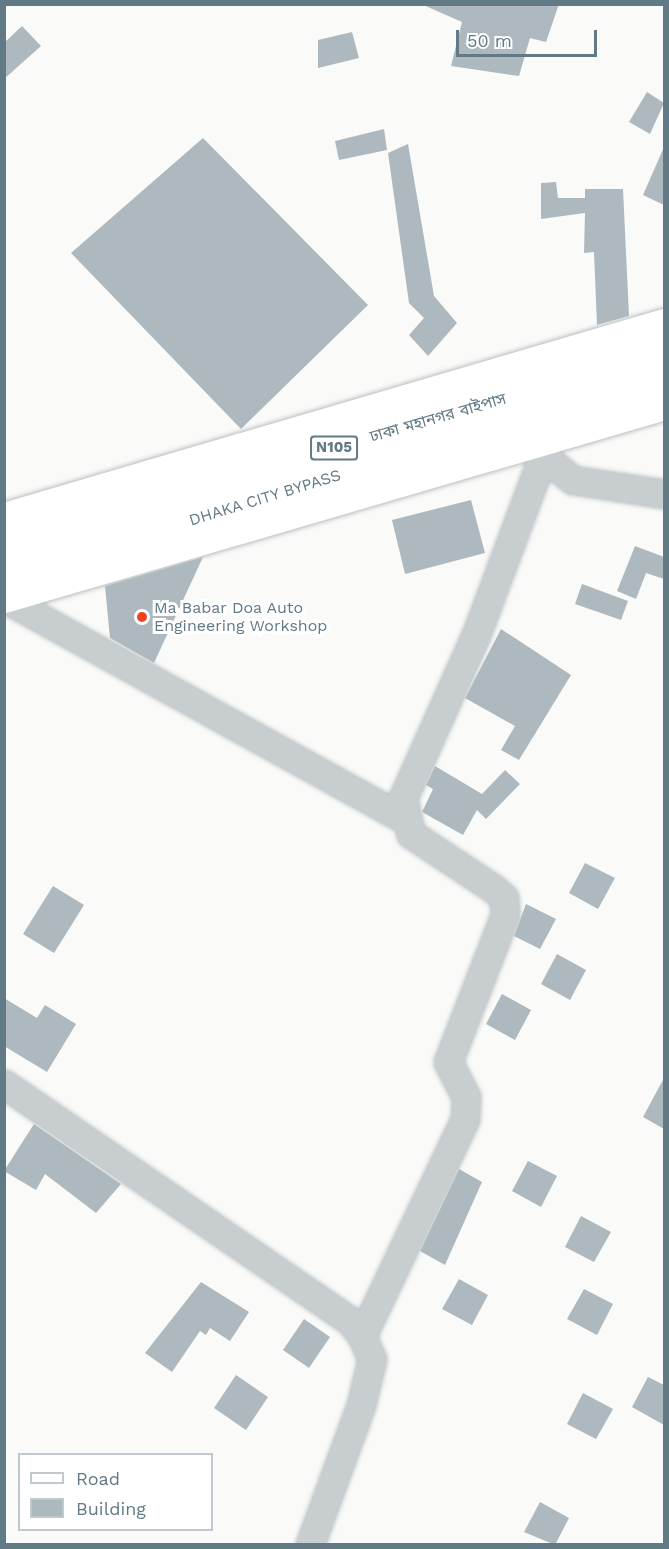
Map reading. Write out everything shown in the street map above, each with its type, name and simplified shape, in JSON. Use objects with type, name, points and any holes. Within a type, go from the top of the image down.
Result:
[{"type":"main road","points":[[4,519],[664,325]]},
{"type":"main road","name":"ঢাকা মহানগর বাইপাস","points":[[4,547],[664,351]]},
{"type":"main road","name":"DHAKA CITY BYPASS","points":[[4,575],[664,381]]},
{"type":"main road","points":[[4,597],[540,448],[664,403]]},
{"type":"street","points":[[362,1336],[465,1119],[466,1097],[448,1062],[505,915],[504,898],[411,834],[404,819],[403,798],[476,635],[540,448],[573,480],[664,494]]},
{"type":"street","points":[[4,597],[404,819]]},
{"type":"street","points":[[4,1084],[350,1321],[362,1336],[372,1359],[361,1405],[310,1545]]},
{"type":"building","points":[[421,4],[559,4],[546,42],[530,38],[519,76],[451,66],[462,22]]},
{"type":"building","points":[[22,26],[41,46],[4,79],[4,43]]},
{"type":"building","points":[[352,32],[359,58],[318,68],[318,40]]},
{"type":"building","points":[[647,92],[664,103],[650,134],[629,122]]},
{"type":"building","points":[[384,129],[387,150],[339,160],[335,141]]},
{"type":"building","points":[[203,138],[368,305],[241,429],[71,253]]},
{"type":"building","points":[[408,144],[434,296],[457,323],[428,356],[409,335],[424,318],[409,303],[388,153]]},
{"type":"building","points":[[664,147],[664,205],[643,195]]},
{"type":"building","points":[[556,182],[558,198],[585,198],[585,189],[623,189],[629,316],[597,325],[594,252],[584,253],[585,213],[541,219],[541,183]]},
{"type":"building","points":[[471,500],[485,553],[405,574],[392,520]]},
{"type":"building","points":[[635,546],[664,557],[664,579],[646,573],[636,599],[617,591]]},
{"type":"building","name":"Ma Babar Doa Auto Engineering Workshop","points":[[203,557],[154,663],[110,638],[105,586]]},
{"type":"building","points":[[582,584],[628,601],[621,620],[575,604]]},
{"type":"building","points":[[501,629],[571,675],[519,760],[501,750],[515,726],[465,698]]},
{"type":"building","points":[[435,766],[482,794],[505,770],[520,784],[486,819],[477,810],[463,835],[422,812],[433,789],[426,785]]},
{"type":"building","points":[[585,863],[615,878],[598,909],[569,893]]},
{"type":"building","points":[[53,886],[84,905],[54,953],[23,934]]},
{"type":"building","points":[[526,904],[556,919],[540,949],[514,936]]},
{"type":"building","points":[[557,954],[586,970],[570,1000],[541,984]]},
{"type":"building","points":[[502,994],[531,1010],[515,1040],[486,1024]]},
{"type":"building","points":[[4,998],[37,1018],[45,1005],[76,1024],[47,1072],[4,1046]]},
{"type":"building","points":[[664,1078],[664,1129],[643,1117]]},
{"type":"building","points":[[34,1124],[121,1184],[96,1213],[45,1174],[36,1190],[4,1171]]},
{"type":"building","points":[[528,1161],[557,1176],[541,1207],[512,1191]]},
{"type":"building","points":[[459,1169],[482,1182],[445,1265],[420,1251]]},
{"type":"building","points":[[581,1216],[611,1232],[594,1262],[565,1247]]},
{"type":"building","points":[[459,1279],[488,1295],[472,1325],[442,1309]]},
{"type":"building","points":[[201,1282],[249,1312],[230,1341],[210,1328],[206,1335],[200,1331],[172,1372],[145,1353]]},
{"type":"building","points":[[584,1289],[613,1304],[597,1335],[567,1319]]},
{"type":"building","points":[[304,1319],[330,1337],[309,1368],[283,1350]]},
{"type":"building","points":[[236,1375],[268,1397],[246,1430],[214,1408]]},
{"type":"building","points":[[648,1377],[664,1385],[664,1425],[632,1407]]},
{"type":"building","points":[[583,1393],[613,1409],[596,1439],[567,1424]]},
{"type":"building","points":[[540,1502],[569,1518],[555,1545],[524,1532]]},
{"type":"place","name":"Ma Babar Doa Auto Engineering Workshop","points":[[142,617]]}]
